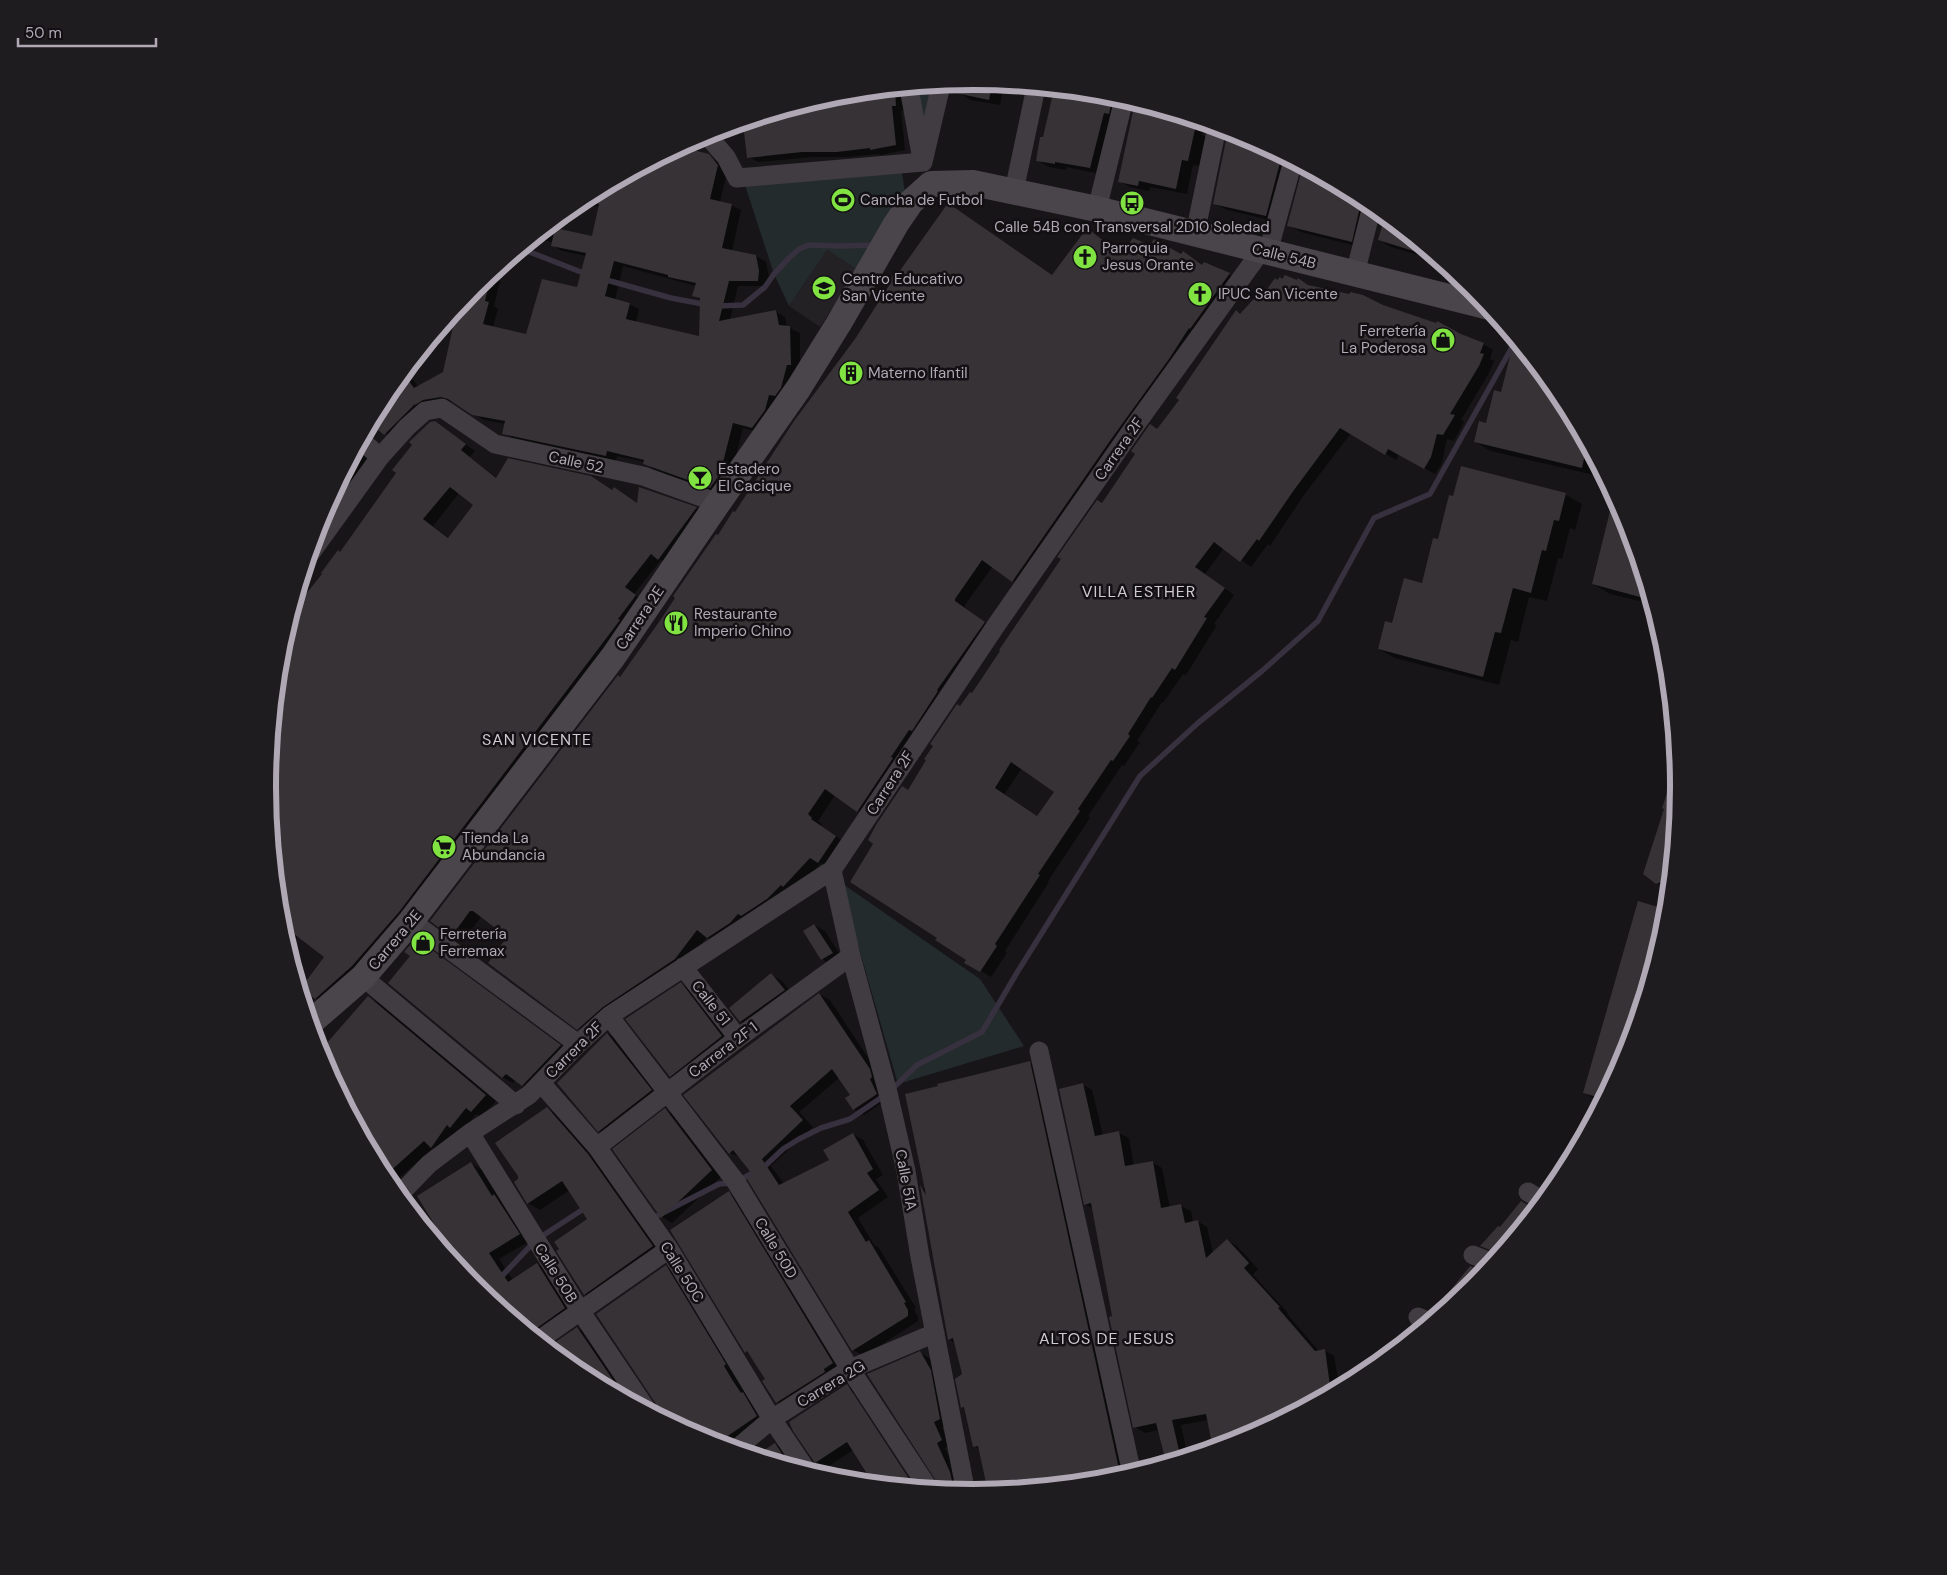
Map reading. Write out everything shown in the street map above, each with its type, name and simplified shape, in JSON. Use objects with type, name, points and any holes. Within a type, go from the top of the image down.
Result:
[{"type":"street","points":[[927,173],[940,91]]},
{"type":"street","points":[[910,93],[927,173]]},
{"type":"street","points":[[1014,191],[1035,93]]},
{"type":"street","points":[[1097,209],[1122,106]]},
{"type":"street","points":[[1195,234],[1216,134]]},
{"type":"street","points":[[712,141],[726,157],[737,178],[927,173]]},
{"type":"street","points":[[1265,252],[1291,167]]},
{"type":"street","name":"Calle 54B","points":[[927,173],[1097,209],[1355,274],[1471,298]]},
{"type":"street","name":"Carrera 2E","points":[[315,1018],[363,977],[411,921],[613,657],[809,373],[927,173]]},
{"type":"street","points":[[1355,274],[1370,214]]},
{"type":"street","name":"Carrera 2F","points":[[404,1190],[429,1164],[470,1133],[516,1105],[609,1016],[832,870],[992,632],[1134,427],[1265,252]]},
{"type":"street","name":"Calle 52","points":[[380,458],[416,418],[425,411],[442,408],[495,444],[643,476],[718,503]]},
{"type":"street","points":[[323,536],[380,458],[366,445]]},
{"type":"street","name":"Calle 51A","points":[[832,870],[851,956],[888,1093],[903,1161],[964,1485]]},
{"type":"street","points":[[411,921],[578,1044]]},
{"type":"street","name":"Carrera 2F 1","points":[[596,1147],[738,1038],[851,956]]},
{"type":"street","name":"Calle 51","points":[[683,967],[738,1038]]},
{"type":"street","points":[[363,977],[516,1105]]},
{"type":"street","name":"Calle 50D","points":[[609,1016],[736,1182],[850,1369],[926,1484]]},
{"type":"street","points":[[1039,1051],[1130,1467]]},
{"type":"street","name":"Calle 50C","points":[[541,1083],[596,1147],[669,1249],[772,1419],[801,1463]]},
{"type":"street","name":"Calle 50B","points":[[470,1133],[581,1312],[640,1400]]},
{"type":"street","points":[[544,1337],[669,1249]]},
{"type":"street","points":[[1473,1255],[1486,1260]]},
{"type":"street","name":"Carrera 2G","points":[[741,1445],[772,1419],[850,1369],[935,1333]]},
{"type":"shaded area","points":[[932,91],[924,125],[917,92]]},
{"type":"shaded area","points":[[901,167],[906,198],[858,270],[827,250],[789,306],[774,274],[744,182]]},
{"type":"shaded area","name":"Centro Educativo San Vicente","points":[[827,250],[858,270],[820,327],[789,306]]},
{"type":"shaded area","points":[[840,882],[980,979],[1024,1046],[898,1084]]},
{"type":"shaded area","points":[[1570,1149],[1560,1164],[1557,1163]]},
{"type":"building","points":[[951,90],[991,90],[989,100]]},
{"type":"building","points":[[895,95],[896,106],[892,106],[896,145],[870,150],[870,148],[837,152],[802,152],[747,158],[744,129],[837,103]]},
{"type":"building","points":[[1053,95],[1111,103],[1109,114],[1104,113],[1090,168],[1036,161],[1040,137],[1043,137]]},
{"type":"building","points":[[1134,109],[1192,125],[1191,128],[1195,129],[1188,161],[1182,160],[1176,189],[1139,181],[1138,186],[1118,182]]},
{"type":"building","points":[[1226,138],[1280,161],[1266,216],[1213,204]]},
{"type":"building","points":[[692,150],[709,154],[718,165],[710,199],[732,204],[722,248],[756,255],[759,271],[758,281],[729,281],[719,321],[776,310],[779,325],[790,326],[791,365],[787,365],[781,388],[775,396],[769,395],[765,410],[752,428],[733,423],[720,474],[710,488],[643,464],[644,460],[607,451],[606,456],[502,434],[505,421],[472,415],[448,399],[441,397],[413,404],[384,435],[376,428],[408,380],[414,388],[443,372],[454,323],[488,286],[485,301],[489,302],[483,324],[526,334],[542,279],[577,287],[586,253],[551,246],[555,230],[557,228],[592,236],[599,204],[594,203],[625,183],[665,162]],"holes":[[[614,261],[668,275],[668,277],[696,283],[692,296],[700,298],[699,336],[626,319],[630,303],[605,296]]]},
{"type":"building","points":[[1301,173],[1322,183],[1360,207],[1352,242],[1287,226]]},
{"type":"building","points":[[948,203],[1052,275],[1087,228],[1121,254],[1133,238],[1150,245],[1154,239],[1181,254],[1183,251],[1202,265],[1204,262],[1230,273],[1189,328],[1012,582],[982,560],[955,601],[985,622],[937,690],[912,731],[909,730],[857,812],[825,789],[808,814],[811,819],[836,836],[818,863],[810,858],[783,887],[781,885],[767,899],[741,916],[738,914],[730,923],[707,938],[697,930],[675,959],[603,1007],[577,1030],[488,963],[507,937],[473,911],[470,911],[451,937],[430,921],[618,675],[620,677],[659,622],[675,598],[673,596],[716,534],[718,535],[733,511],[735,512],[794,421],[855,339],[890,284],[888,283],[896,271],[899,272]]},
{"type":"building","points":[[1383,223],[1422,254],[1378,240]]},
{"type":"building","points":[[1285,275],[1297,280],[1298,278],[1308,285],[1349,294],[1351,292],[1363,295],[1383,305],[1436,323],[1437,321],[1461,334],[1484,343],[1480,353],[1484,354],[1479,366],[1450,414],[1455,415],[1443,435],[1437,434],[1431,457],[1424,469],[1388,449],[1385,455],[1340,428],[1259,541],[1257,539],[1240,562],[1214,542],[1195,567],[1225,588],[1204,617],[1207,618],[1175,670],[1172,668],[1151,697],[1128,734],[1130,736],[1113,761],[1111,760],[1078,809],[1080,811],[1038,874],[1040,875],[995,944],[997,946],[980,972],[964,963],[966,960],[935,940],[937,938],[850,882],[873,844],[868,840],[902,786],[908,790],[933,746],[930,744],[957,704],[960,706],[970,692],[972,693],[1061,559],[1057,557],[1097,500],[1102,503],[1135,454],[1131,451],[1150,424],[1157,429],[1179,400],[1176,398],[1236,310],[1240,314],[1259,293],[1262,296],[1275,278],[1277,280],[1280,277],[1282,279]],"holes":[[[1011,762],[1054,792],[1037,816],[995,788]]]},
{"type":"building","points":[[1512,348],[1515,349],[1553,400],[1578,439],[1585,453],[1582,468],[1474,442],[1479,421],[1486,423],[1494,390],[1501,392]]},
{"type":"building","points":[[435,421],[466,444],[461,450],[496,478],[508,458],[591,476],[612,490],[614,487],[637,503],[639,487],[697,507],[658,560],[651,554],[625,587],[636,595],[618,619],[620,620],[399,912],[352,966],[315,999],[307,993],[305,983],[324,957],[291,932],[277,833],[277,742],[289,651],[303,598],[338,550],[340,552],[396,473],[392,470],[412,445],[409,442],[430,422]],"holes":[[[450,487],[473,505],[448,538],[423,519]]]},
{"type":"building","points":[[1461,466],[1566,493],[1559,521],[1554,520],[1546,551],[1542,550],[1531,593],[1513,588],[1501,633],[1495,632],[1483,677],[1378,649],[1385,621],[1392,623],[1404,578],[1422,583],[1433,538],[1438,539],[1449,495],[1453,496]]},
{"type":"building","points":[[1610,511],[1614,512],[1634,563],[1644,598],[1592,584]]},
{"type":"building","points":[[1671,781],[1670,833],[1665,879],[1656,884],[1643,874],[1664,809],[1662,808]]},
{"type":"building","points":[[1638,901],[1661,908],[1647,968],[1646,971],[1642,970],[1618,1054],[1598,1097],[1583,1093]]},
{"type":"building","points":[[814,924],[833,953],[821,960],[803,931]]},
{"type":"building","points":[[416,938],[561,1045],[522,1086],[506,1074],[502,1078],[388,983],[410,956],[404,952]]},
{"type":"building","points":[[771,973],[785,990],[740,1022],[729,1008]]},
{"type":"building","points":[[681,982],[722,1036],[670,1077],[625,1019]]},
{"type":"building","points":[[819,993],[870,1069],[872,1077],[870,1079],[877,1094],[853,1110],[845,1098],[850,1095],[832,1069],[790,1106],[803,1120],[762,1159],[779,1185],[829,1160],[823,1150],[853,1133],[873,1169],[867,1173],[879,1190],[848,1212],[866,1242],[869,1240],[906,1302],[904,1303],[908,1310],[908,1316],[852,1351],[747,1179],[753,1175],[733,1150],[729,1154],[683,1095]]},
{"type":"building","points":[[368,996],[486,1095],[471,1112],[466,1108],[450,1128],[447,1125],[431,1148],[424,1141],[391,1170],[369,1136],[348,1096],[325,1045]]},
{"type":"building","points":[[607,1033],[652,1090],[598,1132],[557,1083]]},
{"type":"building","points":[[1030,1061],[1119,1469],[1065,1479],[1019,1484],[986,1485],[978,1446],[973,1447],[964,1407],[961,1408],[955,1379],[962,1374],[953,1338],[948,1340],[920,1185],[926,1195],[905,1094],[938,1086],[937,1084]]},
{"type":"building","points":[[1083,1083],[1095,1136],[1119,1131],[1125,1166],[1153,1161],[1161,1208],[1181,1204],[1185,1223],[1198,1220],[1206,1258],[1227,1239],[1249,1263],[1244,1268],[1280,1307],[1278,1308],[1315,1351],[1325,1349],[1330,1387],[1282,1413],[1212,1443],[1206,1414],[1172,1420],[1180,1453],[1165,1458],[1156,1423],[1133,1428],[1109,1317],[1112,1316],[1091,1203],[1084,1205],[1059,1089]]},
{"type":"building","points":[[547,1107],[588,1154],[653,1246],[584,1295],[556,1251],[559,1249],[554,1242],[587,1219],[562,1181],[527,1204],[514,1182],[518,1179],[518,1176],[495,1143]]},
{"type":"building","points":[[665,1108],[712,1170],[661,1218],[612,1149]]},
{"type":"building","points":[[471,1162],[492,1196],[494,1194],[520,1234],[489,1253],[508,1282],[537,1263],[565,1308],[535,1329],[480,1281],[449,1247],[437,1233],[439,1232],[417,1196]]},
{"type":"building","points":[[729,1191],[833,1363],[824,1369],[825,1372],[776,1403],[762,1381],[765,1379],[747,1351],[745,1353],[670,1230]]},
{"type":"building","points":[[1521,1201],[1531,1207],[1494,1252],[1480,1246],[1498,1226],[1500,1227]]},
{"type":"building","points":[[666,1265],[726,1364],[724,1366],[733,1381],[741,1393],[743,1392],[757,1416],[724,1438],[658,1409],[596,1314]]},
{"type":"building","points":[[1470,1266],[1478,1269],[1467,1281],[1437,1307]]},
{"type":"building","points":[[577,1327],[618,1388],[586,1367],[553,1344]]},
{"type":"building","points":[[920,1351],[931,1370],[940,1419],[934,1422],[942,1440],[937,1443],[952,1481],[945,1484],[938,1484],[867,1374]]},
{"type":"building","points":[[847,1384],[911,1482],[869,1477],[847,1442],[815,1463],[789,1422]]},
{"type":"building","points":[[775,1443],[785,1459],[762,1452]]},
{"type":"waterway","points":[[717,306],[743,305],[765,287],[789,258],[799,249],[809,245],[876,245]]},
{"type":"waterway","points":[[528,251],[586,274]]},
{"type":"waterway","points":[[603,279],[671,298],[708,305]]},
{"type":"waterway","points":[[740,1180],[765,1166],[783,1149],[799,1139],[821,1128],[850,1119],[888,1093],[917,1065],[982,1032],[1140,776],[1198,723],[1262,671],[1318,621],[1374,518],[1430,494],[1513,346]]},
{"type":"waterway","points":[[651,1219],[719,1184],[731,1183]]},
{"type":"waterway","points":[[499,1279],[536,1240],[588,1206]]},
{"type":"place","name":"Cancha de Futbol","points":[[843,200]]},
{"type":"place","name":"Calle 54B con Transversal 2D10 Soledad","points":[[1132,203]]},
{"type":"place","name":"Parroquia Jesus Orante","points":[[1085,257]]},
{"type":"place","name":"Centro Educativo San Vicente","points":[[824,288]]},
{"type":"place","name":"IPUC San Vicente","points":[[1200,294]]},
{"type":"place","name":"Ferretería La Poderosa","points":[[1443,340]]},
{"type":"place","name":"Materno Ifantil","points":[[851,373]]},
{"type":"place","name":"Estadero El Cacique","points":[[700,478]]},
{"type":"place","name":"Restaurante Imperio Chino","points":[[676,623]]},
{"type":"place","name":"Tienda La Abundancia","points":[[444,847]]},
{"type":"place","name":"Ferretería Ferremax","points":[[423,943]]},
{"type":"district","name":"VILLA ESTHER","points":[[1139,591]]},
{"type":"district","name":"SAN VICENTE","points":[[537,739]]},
{"type":"district","name":"ALTOS DE JESUS","points":[[1107,1338]]}]
